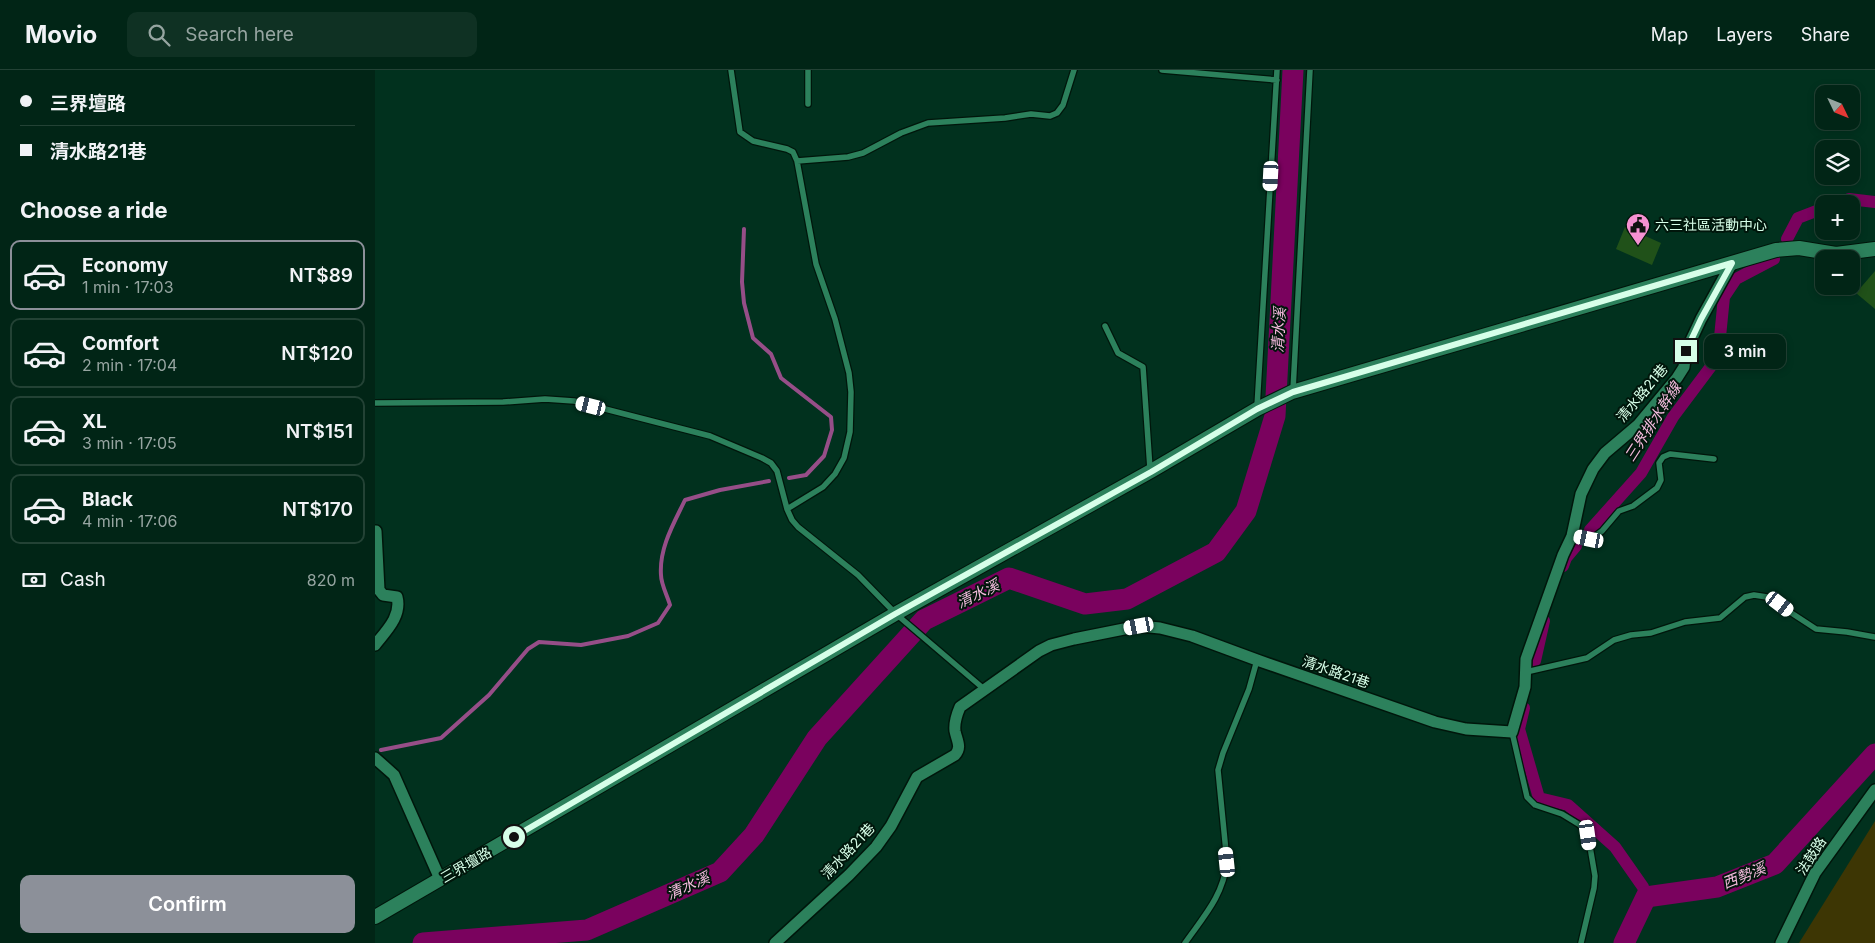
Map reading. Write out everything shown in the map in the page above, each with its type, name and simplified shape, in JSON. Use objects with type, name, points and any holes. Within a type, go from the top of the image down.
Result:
[{"type":"street","points":[[1293,392],[1776,250],[1799,248],[1836,254],[1875,249]]},
{"type":"street","name":"清水路21巷","points":[[775,943],[849,875],[876,847],[891,826],[917,777],[958,752],[959,746],[955,730],[957,715],[961,707],[1039,651],[1051,645],[1139,626],[1160,628],[1191,636],[1435,722],[1466,729],[1512,732],[1525,687],[1527,659],[1563,555],[1572,536],[1581,494],[1593,469],[1605,453],[1638,426],[1677,378],[1684,367],[1686,351],[1701,319],[1732,263]]},
{"type":"street","name":"三界壇路","points":[[375,916],[895,614],[1151,472],[1257,408],[1293,392]]},
{"type":"street","points":[[375,645],[394,620],[399,607],[397,597],[383,595],[379,590],[376,531]]},
{"type":"street","points":[[375,758],[394,775],[440,879]]},
{"type":"street","name":"法鼓路","points":[[1781,943],[1815,873],[1875,790]]},
{"type":"lane","points":[[731,70],[740,132],[753,141],[793,152],[797,161],[816,264],[835,319],[849,373],[851,392],[850,432],[844,458],[835,474],[823,487],[787,508]]},
{"type":"lane","points":[[808,70],[808,104]]},
{"type":"lane","points":[[797,161],[848,157],[863,153],[901,132],[928,122],[1005,118],[1031,114],[1051,116],[1057,113],[1063,106],[1074,70]]},
{"type":"lane","points":[[1161,70],[1277,80]]},
{"type":"lane","points":[[1257,408],[1277,70]]},
{"type":"lane","points":[[1293,392],[1310,70]]},
{"type":"lane","points":[[1105,326],[1118,353],[1143,366],[1151,472]]},
{"type":"lane","points":[[375,403],[503,402],[545,399],[574,402],[710,436],[762,458],[771,463],[777,471],[787,508],[792,520],[798,527],[858,575],[895,614],[984,689]]},
{"type":"lane","points":[[1572,536],[1589,539],[1594,537],[1602,531],[1619,511],[1633,506],[1657,488],[1661,480],[1659,463],[1663,457],[1670,454],[1714,459]]},
{"type":"lane","points":[[1525,672],[1587,658],[1614,640],[1631,635],[1651,632],[1685,622],[1720,618],[1745,597],[1754,595],[1767,597],[1816,629],[1875,636]]},
{"type":"lane","points":[[1185,943],[1220,892],[1225,875],[1227,862],[1218,770],[1249,688],[1257,660]]},
{"type":"lane","points":[[1512,732],[1527,798],[1535,804],[1562,814],[1580,825],[1588,835],[1595,876],[1581,943]]},
{"type":"shaded area","points":[[1875,821],[1875,943],[1799,943]]},
{"type":"building","name":"六三社區活動中心","points":[[1625,227],[1661,243],[1652,265],[1616,249]]},
{"type":"building","points":[[1875,271],[1875,309],[1858,295],[1860,295],[1860,288]]},
{"type":"waterway","name":"清水溪","points":[[423,943],[587,930],[720,872],[754,835],[817,738],[924,620],[1009,578],[1085,604],[1127,599],[1216,552],[1246,511],[1275,416],[1293,70]]},
{"type":"waterway","name":"三界排水幹線","points":[[1860,200],[1875,202]]},
{"type":"waterway","name":"三界排水幹線","points":[[1787,239],[1798,218],[1815,211]]},
{"type":"waterway","points":[[744,229],[742,282],[744,303],[753,338],[771,354],[781,378],[831,417],[832,430],[824,456],[806,475],[789,478]]},
{"type":"waterway","name":"三界排水幹線","points":[[1590,530],[1641,473],[1673,417],[1718,357],[1724,297],[1736,279],[1774,259]]},
{"type":"waterway","points":[[381,750],[441,738],[489,695],[528,649],[539,642],[581,645],[628,636],[658,623],[670,605],[661,578],[662,555],[668,536],[685,500],[720,490],[769,481]]},
{"type":"waterway","name":"三界排水幹線","points":[[1563,566],[1566,558],[1576,546]]},
{"type":"waterway","name":"三界排水幹線","points":[[1535,661],[1544,621]]},
{"type":"waterway","name":"三界排水幹線","points":[[1524,708],[1519,729],[1539,798],[1568,805],[1615,847],[1643,887],[1646,897]]},
{"type":"waterway","name":"西勢溪","points":[[1624,943],[1646,897],[1717,887],[1775,864],[1875,754]]},
{"type":"place","name":"六三社區活動中心","points":[[1638,246]]},
{"type":"route","points":[[514,837],[895,614],[1151,472],[1257,409],[1293,392],[1732,263],[1701,319],[1686,351]]}]
